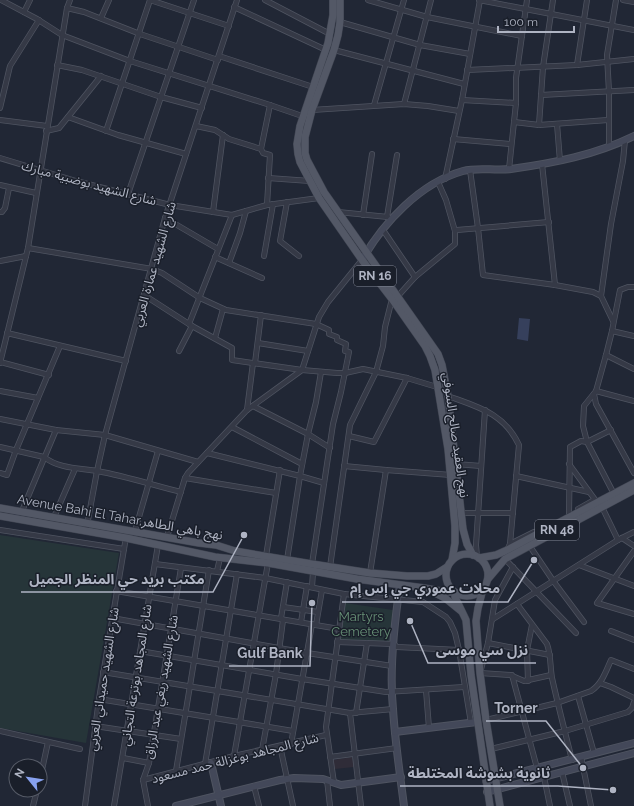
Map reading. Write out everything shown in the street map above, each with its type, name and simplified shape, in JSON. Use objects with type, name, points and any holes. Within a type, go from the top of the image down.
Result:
[{"type":"main road","name":"نهج العقيد صالح السوفي","points":[[333,0],[333,15],[326,50],[302,116],[297,144],[300,162],[319,198],[362,260],[395,298],[438,354],[442,365],[448,396],[460,513],[464,537],[477,557]]},
{"type":"main road","name":"نهج العقيد صالح السوفي","points":[[340,0],[340,22],[334,50],[312,110],[305,137],[305,153],[317,179],[338,212],[367,252],[428,351],[435,370],[448,448],[456,526],[452,560]]},
{"type":"main road","name":"RN 48","points":[[488,579],[505,559],[634,483]]},
{"type":"main road","name":"RN 48","points":[[477,557],[496,555],[509,547],[598,503],[634,490]]},
{"type":"main road","name":"Avenue Bahi El Tahar,نهج باهي الطاهر","points":[[0,508],[216,545],[267,560],[400,585],[454,592]]},
{"type":"main road","name":"Avenue Bahi El Tahar,نهج باهي الطاهر","points":[[0,516],[126,538],[220,558],[287,560],[313,568],[330,567],[370,573],[423,576],[436,574],[448,567]]},
{"type":"main road","points":[[483,589],[473,596],[460,596],[454,592],[447,583],[446,572],[452,560],[462,555],[477,557],[486,567],[488,579],[483,589],[476,621],[480,673],[486,720],[500,806]]},
{"type":"main road","points":[[424,588],[445,598],[463,614]]},
{"type":"main road","points":[[454,592],[466,620],[474,723],[490,806]]},
{"type":"street","points":[[1,0],[39,20],[62,35],[130,61],[210,85],[302,116]]},
{"type":"street","points":[[24,12],[30,0]]},
{"type":"street","points":[[49,375],[0,362],[28,248],[39,170],[62,35],[70,0]]},
{"type":"street","points":[[101,18],[109,0]]},
{"type":"street","points":[[106,131],[140,34],[150,0],[228,26]]},
{"type":"street","points":[[128,194],[194,0]]},
{"type":"street","name":"شارع الشهيد عمارة العربي","points":[[86,531],[105,435],[165,218],[237,0]]},
{"type":"street","points":[[265,0],[330,34]]},
{"type":"street","points":[[368,0],[427,17],[522,36]]},
{"type":"street","points":[[374,105],[404,0]]},
{"type":"street","points":[[404,104],[431,0]]},
{"type":"street","points":[[445,179],[462,100],[480,0],[634,30]]},
{"type":"street","points":[[509,169],[516,103],[517,68],[527,0]]},
{"type":"street","points":[[539,125],[543,67],[553,0]]},
{"type":"street","points":[[577,65],[586,0]]},
{"type":"street","points":[[608,146],[609,92],[607,55],[616,0]]},
{"type":"street","points":[[623,0],[634,2]]},
{"type":"street","points":[[234,7],[326,50]]},
{"type":"street","points":[[67,8],[101,18],[140,34],[313,87]]},
{"type":"street","points":[[0,108],[2,91],[10,66],[39,20]]},
{"type":"street","points":[[340,22],[420,45],[470,54]]},
{"type":"street","points":[[334,50],[464,84]]},
{"type":"street","points":[[467,70],[577,65],[634,59]]},
{"type":"street","points":[[57,65],[82,70],[161,97],[202,108]]},
{"type":"street","points":[[0,120],[46,129],[59,128],[101,76]]},
{"type":"street","points":[[541,96],[634,90]]},
{"type":"street","points":[[462,100],[516,103]]},
{"type":"street","points":[[312,110],[404,104],[459,111]]},
{"type":"street","points":[[261,150],[270,105]]},
{"type":"street","points":[[68,117],[106,131],[186,154]]},
{"type":"street","points":[[514,122],[539,125],[608,120]]},
{"type":"street","points":[[557,124],[560,161]]},
{"type":"street","points":[[196,126],[215,130],[229,139],[261,150],[263,153],[270,155],[267,205]]},
{"type":"street","points":[[213,212],[223,134]]},
{"type":"street","points":[[167,537],[185,478],[207,452],[247,410],[302,370],[316,324],[328,302],[362,260],[390,218],[429,187],[462,171],[509,169],[560,161],[582,156],[634,136]]},
{"type":"street","points":[[453,139],[511,144]]},
{"type":"street","points":[[613,320],[601,296],[611,224],[623,161],[625,140]]},
{"type":"street","points":[[364,215],[372,154]]},
{"type":"street","points":[[390,218],[397,155]]},
{"type":"street","name":"شارع الشهيد بوضبية مبارك","points":[[0,158],[76,181],[170,205],[232,215],[267,205],[319,198]]},
{"type":"street","points":[[542,164],[555,285]]},
{"type":"street","points":[[470,170],[478,228],[482,276],[555,285],[592,292],[601,296]]},
{"type":"street","points":[[268,178],[310,181]]},
{"type":"street","points":[[330,567],[350,425],[376,372],[383,346],[385,327],[395,298],[416,277],[455,244],[455,231],[446,200],[438,182]]},
{"type":"street","points":[[0,185],[36,193]]},
{"type":"street","points":[[0,212],[2,212],[5,208],[9,188]]},
{"type":"street","points":[[288,202],[280,240],[299,256]]},
{"type":"street","points":[[264,256],[273,204]]},
{"type":"street","points":[[229,263],[246,211]]},
{"type":"street","points":[[338,212],[390,218]]},
{"type":"street","points":[[179,351],[191,325],[215,257],[232,215]]},
{"type":"street","points":[[165,218],[218,249]]},
{"type":"street","points":[[455,231],[460,229],[549,222]]},
{"type":"street","points":[[383,230],[416,277]]},
{"type":"street","points":[[28,248],[152,269],[162,273],[200,298],[223,309],[316,324],[329,330],[329,334],[337,337],[337,340],[346,344],[346,351],[349,352],[333,424],[313,568],[301,622]]},
{"type":"street","points":[[0,261],[26,256]]},
{"type":"street","points":[[215,257],[262,278]]},
{"type":"street","points":[[634,288],[628,287],[620,290],[612,331],[595,392],[596,404],[634,473]]},
{"type":"street","points":[[144,295],[191,325],[232,348],[232,360],[321,372],[345,373],[360,368],[407,378],[437,387]]},
{"type":"street","points":[[215,338],[223,309]]},
{"type":"street","points":[[247,410],[261,315]]},
{"type":"street","points":[[612,331],[634,336]]},
{"type":"street","points":[[7,333],[126,361]]},
{"type":"street","points":[[258,343],[308,351]]},
{"type":"street","points":[[0,474],[7,475],[26,424],[49,375],[60,346]]},
{"type":"street","points":[[606,355],[633,367]]},
{"type":"street","points":[[287,560],[302,464],[321,372]]},
{"type":"street","points":[[349,436],[374,442],[407,378]]},
{"type":"street","points":[[0,391],[38,398]]},
{"type":"street","points":[[595,392],[634,401]]},
{"type":"street","points":[[595,392],[584,406],[583,426],[587,442],[614,494]]},
{"type":"street","points":[[448,396],[484,410],[497,417],[515,437],[519,445],[509,547]]},
{"type":"street","points":[[253,406],[308,434],[330,448]]},
{"type":"street","points":[[477,557],[476,545],[484,410]]},
{"type":"street","points":[[0,419],[56,430],[105,435],[198,462]]},
{"type":"street","points":[[232,427],[302,464]]},
{"type":"street","points":[[22,511],[56,430]]},
{"type":"street","points":[[569,514],[570,448],[581,441],[587,442],[610,430]]},
{"type":"street","points":[[0,447],[44,457],[49,461],[75,469],[97,471],[181,492]]},
{"type":"street","name":"شارع الشهيد حميداني العربي","points":[[85,806],[103,672],[126,538],[131,530],[148,484],[158,451]]},
{"type":"street","points":[[207,452],[280,470],[324,483]]},
{"type":"street","points":[[456,464],[481,466]]},
{"type":"street","points":[[569,464],[598,503],[620,539],[634,546]]},
{"type":"street","points":[[344,466],[451,475]]},
{"type":"street","points":[[54,517],[75,469]]},
{"type":"street","points":[[234,756],[265,578],[280,470]]},
{"type":"street","points":[[370,573],[386,470]]},
{"type":"street","points":[[516,476],[589,492]]},
{"type":"street","points":[[185,478],[276,493]]},
{"type":"street","points":[[509,547],[569,514],[598,503]]},
{"type":"street","points":[[460,513],[513,512]]},
{"type":"street","points":[[0,530],[124,549]]},
{"type":"street","points":[[493,619],[554,582],[620,539],[634,532]]},
{"type":"street","name":"شارع المجاهد بوترعة التجاني","points":[[114,806],[158,545]]},
{"type":"street","points":[[529,545],[584,622]]},
{"type":"street","points":[[634,551],[597,603],[634,614]]},
{"type":"street","points":[[217,571],[220,558]]},
{"type":"street","points":[[505,559],[576,633]]},
{"type":"street","points":[[155,564],[265,578],[344,594],[398,600],[414,600],[423,602],[442,613],[450,622],[459,650],[464,687],[474,723],[396,732]]},
{"type":"street","points":[[579,565],[634,586]]},
{"type":"street","points":[[513,567],[495,600],[493,619],[480,673],[512,675],[524,681],[551,675]]},
{"type":"street","name":"شارع الشهيد ريغي عبد الرزاق","points":[[143,780],[149,763],[181,568]]},
{"type":"street","points":[[176,771],[209,570]]},
{"type":"street","points":[[221,806],[208,763],[217,692],[237,574]]},
{"type":"street","points":[[262,750],[280,648],[284,620],[281,618],[287,582]]},
{"type":"street","points":[[400,585],[392,666],[392,693],[404,806]]},
{"type":"street","points":[[291,744],[307,653],[318,612],[322,590]]},
{"type":"street","points":[[116,591],[339,629]]},
{"type":"street","points":[[334,783],[326,735],[327,710],[344,594]]},
{"type":"street","points":[[518,604],[547,644],[550,654],[551,675],[557,703],[572,760]]},
{"type":"street","points":[[283,607],[318,612]]},
{"type":"street","points":[[112,618],[253,642],[307,653],[392,666]]},
{"type":"street","points":[[528,680],[527,650],[532,625]]},
{"type":"street","points":[[611,631],[634,640]]},
{"type":"street","points":[[337,642],[394,644],[398,647],[459,650]]},
{"type":"street","points":[[488,642],[550,654]]},
{"type":"street","points":[[356,713],[366,643]]},
{"type":"street","points":[[140,651],[392,693],[464,687]]},
{"type":"street","points":[[486,720],[557,703],[591,691],[600,683],[611,660],[634,669]]},
{"type":"street","points":[[103,672],[350,713],[393,709]]},
{"type":"street","points":[[512,675],[537,768]]},
{"type":"street","points":[[600,683],[634,698]]},
{"type":"street","points":[[426,690],[429,728]]},
{"type":"street","points":[[578,696],[594,753]]},
{"type":"street","points":[[99,699],[293,731]]},
{"type":"street","points":[[491,749],[564,731],[628,712],[632,708],[634,702]]},
{"type":"street","points":[[350,713],[361,806]]},
{"type":"street","points":[[95,726],[181,739]]},
{"type":"street","points":[[0,732],[80,749]]},
{"type":"street","name":"شارع المجاهد بوغزالة حمد مسعود","points":[[143,780],[234,756],[326,735]]},
{"type":"street","points":[[45,758],[48,742]]},
{"type":"street","points":[[486,781],[634,743]]},
{"type":"street","points":[[280,746],[293,806]]},
{"type":"street","points":[[330,757],[397,748]]},
{"type":"street","points":[[487,792],[634,753]]},
{"type":"street","points":[[581,757],[590,806]]},
{"type":"street","points":[[123,758],[149,763]]},
{"type":"street","points":[[562,772],[570,805],[564,806]]},
{"type":"street","points":[[544,776],[550,806]]},
{"type":"street","points":[[176,806],[287,779],[327,780],[342,785],[401,777]]},
{"type":"street","points":[[143,780],[148,806]]},
{"type":"street","points":[[327,780],[330,806]]},
{"type":"street","points":[[254,786],[258,806]]},
{"type":"shaded area","points":[[352,757],[354,767],[335,769],[333,760]]},
{"type":"green space","points":[[0,535],[119,553],[86,743],[0,728]]},
{"type":"green space","name":"Martyrs Cemetery","points":[[345,603],[393,610],[389,642],[340,641]]},
{"type":"water","points":[[519,318],[530,319],[528,341],[517,339]]},
{"type":"place","name":"مكتب بريد حي المنظر الجميل","points":[[244,535]]},
{"type":"place","name":"محلات عموري جي إس إم","points":[[534,560]]},
{"type":"place","name":"Gulf Bank","points":[[312,603]]},
{"type":"place","name":"نزل سي موسى","points":[[410,621]]},
{"type":"place","name":"Torner","points":[[583,768]]},
{"type":"place","name":"ثانوية بشوشة المختلطة","points":[[613,790]]}]
